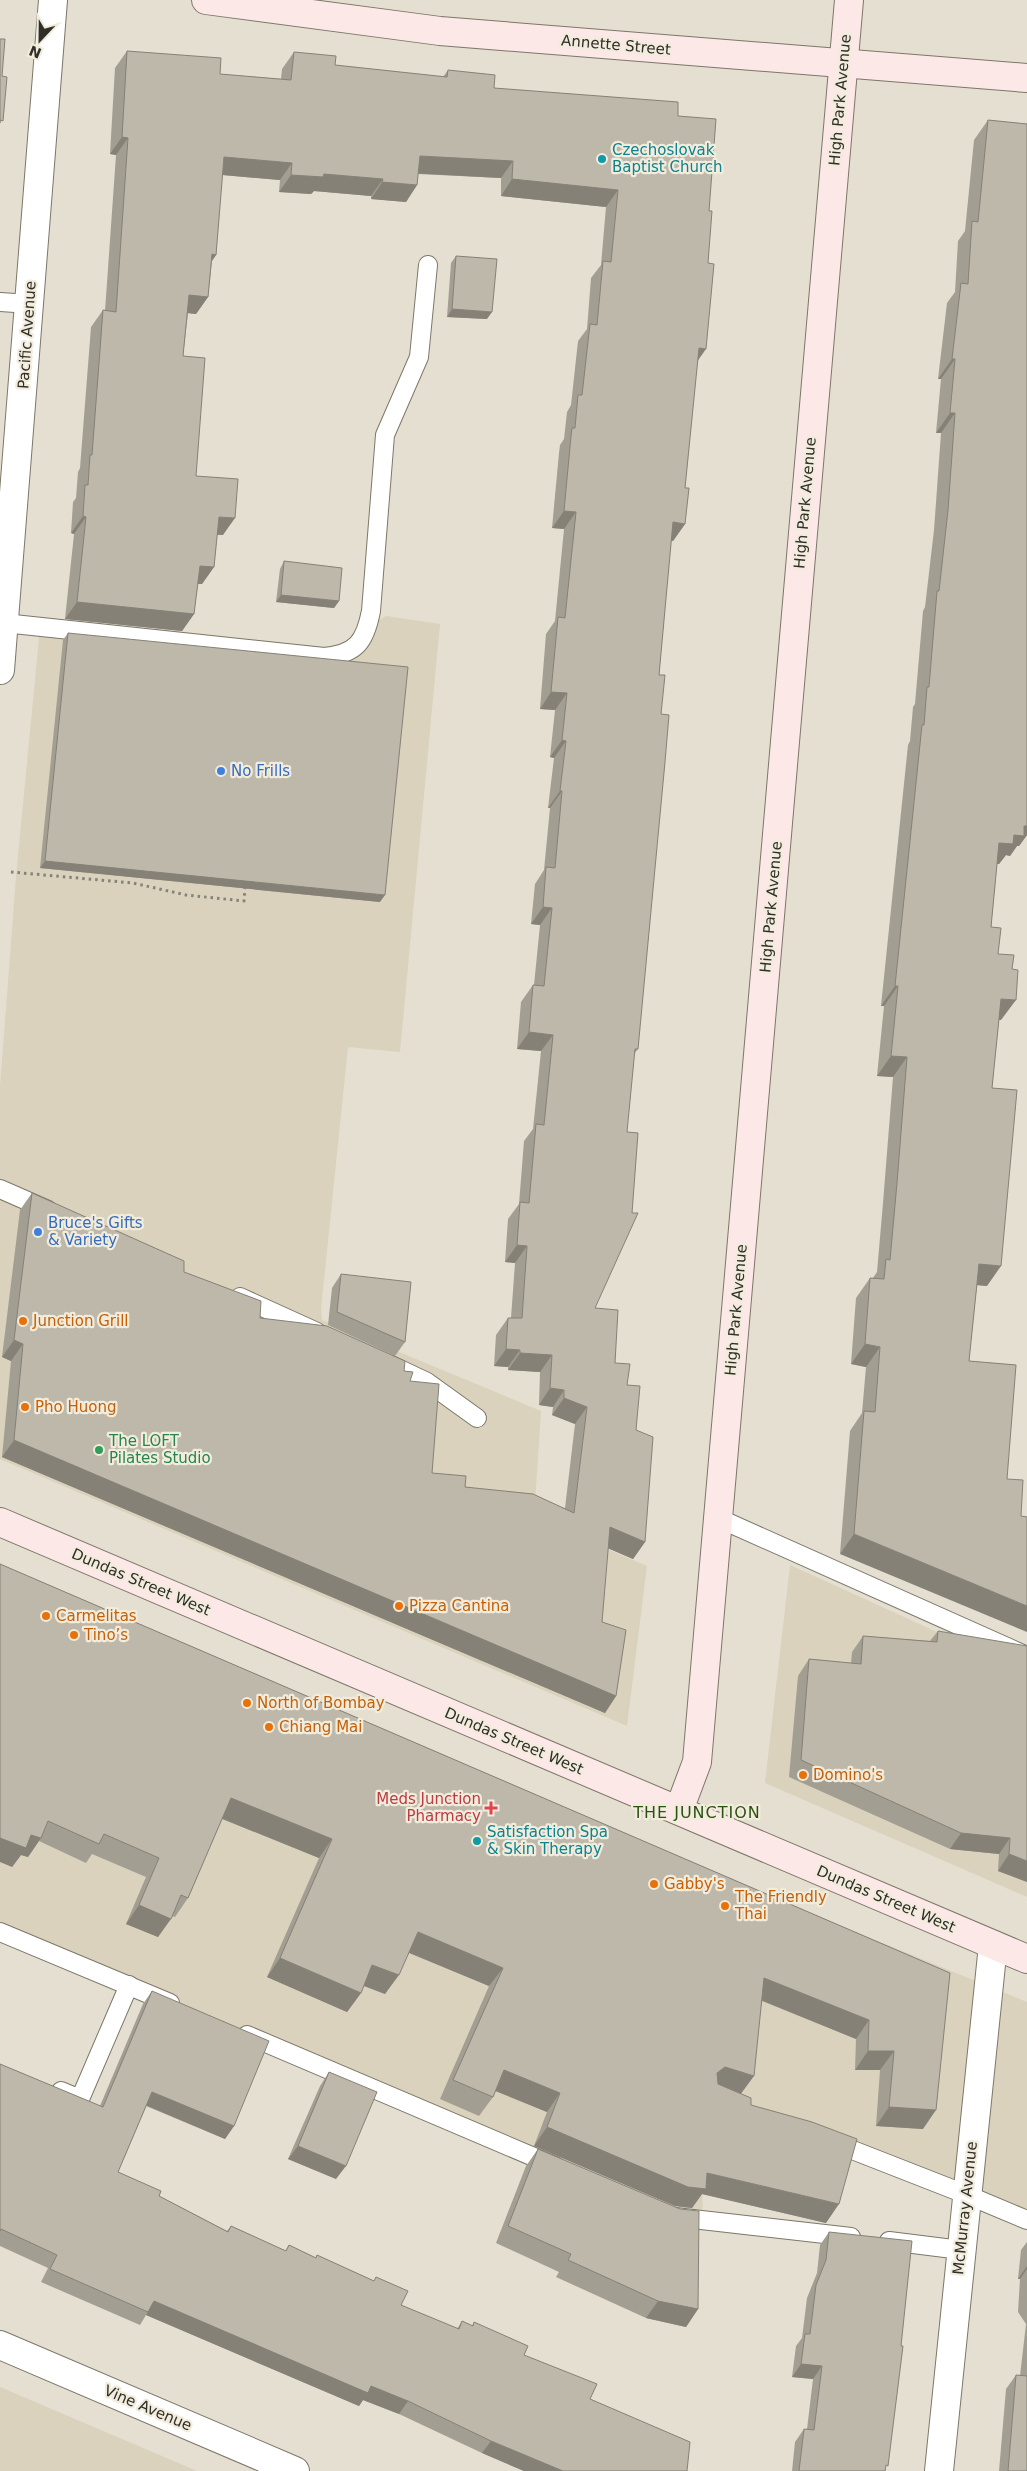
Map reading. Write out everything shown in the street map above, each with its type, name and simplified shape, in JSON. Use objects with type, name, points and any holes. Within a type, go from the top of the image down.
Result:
[{"type":"street","name":"Pacific Avenue","points":[[0,670],[53,0]]},
{"type":"street","name":"Annette Street","points":[[206,0],[440,31],[1027,78]]},
{"type":"street","name":"High Park Avenue","points":[[679,1810],[697,1762],[849,0]]},
{"type":"street","name":"Dundas Street West","points":[[0,1522],[1027,1959]]},
{"type":"street","name":"McMurray Avenue","points":[[939,2471],[993,1945]]},
{"type":"street","name":"Vine Avenue","points":[[0,2346],[296,2471]]},
{"type":"lane","points":[[4,623],[324,657],[342,655],[356,646],[367,633],[371,611],[385,435],[419,358],[428,265]]},
{"type":"lane","points":[[0,302],[30,304]]},
{"type":"lane","points":[[0,1189],[64,1218]]},
{"type":"lane","points":[[227,1292],[336,1341]]},
{"type":"lane","points":[[373,1357],[427,1382],[477,1418]]},
{"type":"lane","points":[[718,1518],[1027,1656]]},
{"type":"lane","points":[[0,1932],[183,2008]]},
{"type":"lane","points":[[44,2084],[80,2099],[129,1985]]},
{"type":"lane","points":[[229,2027],[573,2174]]},
{"type":"lane","points":[[814,2135],[966,2194],[1027,2220]]},
{"type":"lane","points":[[663,2212],[672,2216],[961,2250]]},
{"type":"path","points":[[11,872],[133,883],[186,895],[244,901],[245,888]]},
{"type":"shaded area","points":[[386,616],[440,624],[400,1052],[348,1047],[321,1309],[322,1320],[541,1411],[534,1518],[647,1566],[627,1726],[0,1459],[0,1086],[16,877],[41,617],[334,648]]},
{"type":"shaded area","points":[[790,1565],[1027,1673],[1027,1897],[765,1783]]},
{"type":"shaded area","points":[[0,1582],[1027,2002],[1027,2226],[700,2100],[703,2221],[0,1938]]},
{"type":"shaded area","points":[[0,2387],[197,2471],[0,2471]]},
{"type":"building","points":[[0,39],[5,39],[2,76],[7,77],[3,121],[0,120]]},
{"type":"building","points":[[127,51],[221,58],[220,74],[291,80],[294,52],[336,56],[335,65],[447,77],[448,70],[495,75],[494,88],[678,102],[678,116],[716,119],[709,211],[712,211],[708,263],[714,264],[706,349],[699,348],[685,488],[689,488],[685,524],[673,522],[659,675],[665,675],[661,714],[669,715],[638,1049],[635,1049],[627,1132],[638,1133],[632,1213],[638,1213],[595,1308],[618,1310],[615,1363],[630,1364],[627,1385],[640,1386],[636,1430],[653,1437],[645,1542],[610,1527],[602,1622],[626,1630],[616,1696],[14,1440],[23,1344],[14,1340],[32,1193],[184,1261],[184,1272],[261,1301],[260,1318],[327,1326],[405,1361],[404,1371],[413,1372],[410,1381],[439,1384],[432,1473],[466,1476],[465,1487],[533,1494],[574,1513],[587,1407],[564,1398],[564,1390],[550,1388],[552,1355],[520,1353],[520,1350],[506,1349],[508,1318],[522,1318],[527,1246],[517,1245],[520,1202],[529,1203],[536,1124],[544,1125],[553,1035],[529,1032],[533,985],[544,986],[552,908],[543,907],[546,867],[555,868],[562,791],[560,791],[566,741],[562,740],[567,693],[551,692],[558,617],[565,618],[576,512],[564,511],[571,436],[572,428],[575,428],[578,395],[582,395],[590,324],[597,325],[603,261],[611,262],[618,190],[512,179],[513,161],[420,156],[417,185],[382,182],[383,179],[324,174],[323,177],[291,175],[292,163],[224,157],[216,255],[212,254],[208,297],[189,295],[183,356],[205,358],[196,476],[238,479],[235,518],[219,517],[214,567],[200,566],[194,614],[77,602],[86,517],[83,516],[85,485],[88,485],[90,455],[92,455],[103,310],[116,312],[128,138],[122,137]]},
{"type":"building","points":[[988,120],[1027,124],[1027,826],[1024,826],[1024,836],[1014,835],[1013,844],[999,843],[991,927],[1001,928],[998,954],[1014,955],[1012,969],[1018,970],[1016,1000],[1001,999],[992,1088],[1017,1090],[1001,1266],[979,1264],[969,1361],[1016,1365],[1007,1479],[1023,1480],[1021,1516],[1027,1517],[1027,1606],[854,1534],[864,1411],[875,1412],[880,1347],[865,1344],[870,1278],[884,1279],[886,1259],[890,1260],[897,1183],[907,1057],[891,1056],[898,986],[895,986],[922,725],[924,725],[927,687],[929,687],[937,591],[939,591],[948,510],[955,413],[950,413],[955,359],[952,359],[961,283],[968,284],[972,221],[978,222]]},
{"type":"building","points":[[456,256],[497,259],[492,312],[452,309]]},
{"type":"building","points":[[284,561],[342,568],[339,601],[281,595]]},
{"type":"building","name":"No Frills","points":[[68,633],[408,667],[385,895],[45,861]]},
{"type":"building","points":[[341,1274],[411,1282],[405,1342],[337,1312]]},
{"type":"building","points":[[0,1564],[950,1973],[936,2110],[889,2107],[894,2051],[868,2051],[869,2020],[764,1978],[754,2076],[725,2067],[717,2073],[718,2084],[751,2098],[751,2105],[812,2122],[857,2139],[839,2204],[707,2173],[706,2189],[688,2187],[547,2127],[560,2093],[504,2070],[493,2097],[453,2080],[503,1968],[418,1932],[399,1975],[372,1965],[361,1993],[280,1958],[332,1839],[231,1798],[188,1898],[181,1895],[171,1919],[139,1905],[159,1858],[104,1834],[99,1844],[48,1821],[41,1838],[31,1835],[26,1848],[0,1838]]},
{"type":"building","points":[[938,1631],[1027,1646],[1027,1861],[1009,1854],[1010,1838],[961,1833],[801,1760],[809,1659],[861,1664],[863,1636],[937,1642]]},
{"type":"building","points":[[152,1991],[269,2041],[234,2126],[152,2092],[118,2172],[161,2191],[159,2196],[228,2232],[231,2226],[286,2251],[289,2245],[316,2258],[317,2255],[374,2281],[376,2277],[408,2291],[401,2305],[459,2329],[462,2321],[473,2326],[474,2322],[528,2346],[524,2355],[597,2384],[590,2399],[690,2442],[687,2471],[563,2471],[491,2441],[408,2401],[371,2386],[368,2393],[154,2301],[148,2312],[50,2269],[57,2255],[1,2229],[0,2231],[0,2064],[103,2107]]},
{"type":"building","points":[[329,2072],[377,2092],[346,2166],[298,2146]]},
{"type":"building","points":[[538,2149],[680,2209],[699,2211],[698,2309],[658,2301],[568,2260],[571,2254],[508,2226]]},
{"type":"building","points":[[829,2232],[912,2241],[901,2346],[903,2346],[888,2466],[886,2465],[885,2471],[799,2471],[804,2429],[814,2430],[822,2366],[801,2364],[805,2334],[810,2334],[816,2285],[826,2260]]},
{"type":"building","points":[[1016,2375],[1027,2376],[1027,2471],[1008,2471]]},
{"type":"place","name":"Czechoslovak Baptist Church","points":[[602,159]]},
{"type":"place","name":"No Frills","points":[[221,771]]},
{"type":"place","name":"Bruce's Gifts & Variety","points":[[38,1232]]},
{"type":"place","name":"Junction Grill","points":[[23,1321]]},
{"type":"place","name":"Pho Huong","points":[[25,1407]]},
{"type":"place","name":"The LOFT Pilates Studio","points":[[99,1450]]},
{"type":"place","name":"Pizza Cantina","points":[[399,1606]]},
{"type":"place","name":"Carmelitas","points":[[46,1616]]},
{"type":"place","name":"Tino’s","points":[[74,1635]]},
{"type":"place","name":"North of Bombay","points":[[247,1703]]},
{"type":"place","name":"Chiang Mai","points":[[269,1727]]},
{"type":"place","name":"Domino's","points":[[803,1775]]},
{"type":"place","name":"Meds Junction Pharmacy","points":[[491,1808]]},
{"type":"place","name":"Satisfaction Spa & Skin Therapy","points":[[477,1841]]},
{"type":"place","name":"Gabby's","points":[[654,1884]]},
{"type":"place","name":"The Friendly Thai","points":[[725,1906]]},
{"type":"district","name":"THE JUNCTION","points":[[697,1812]]}]
